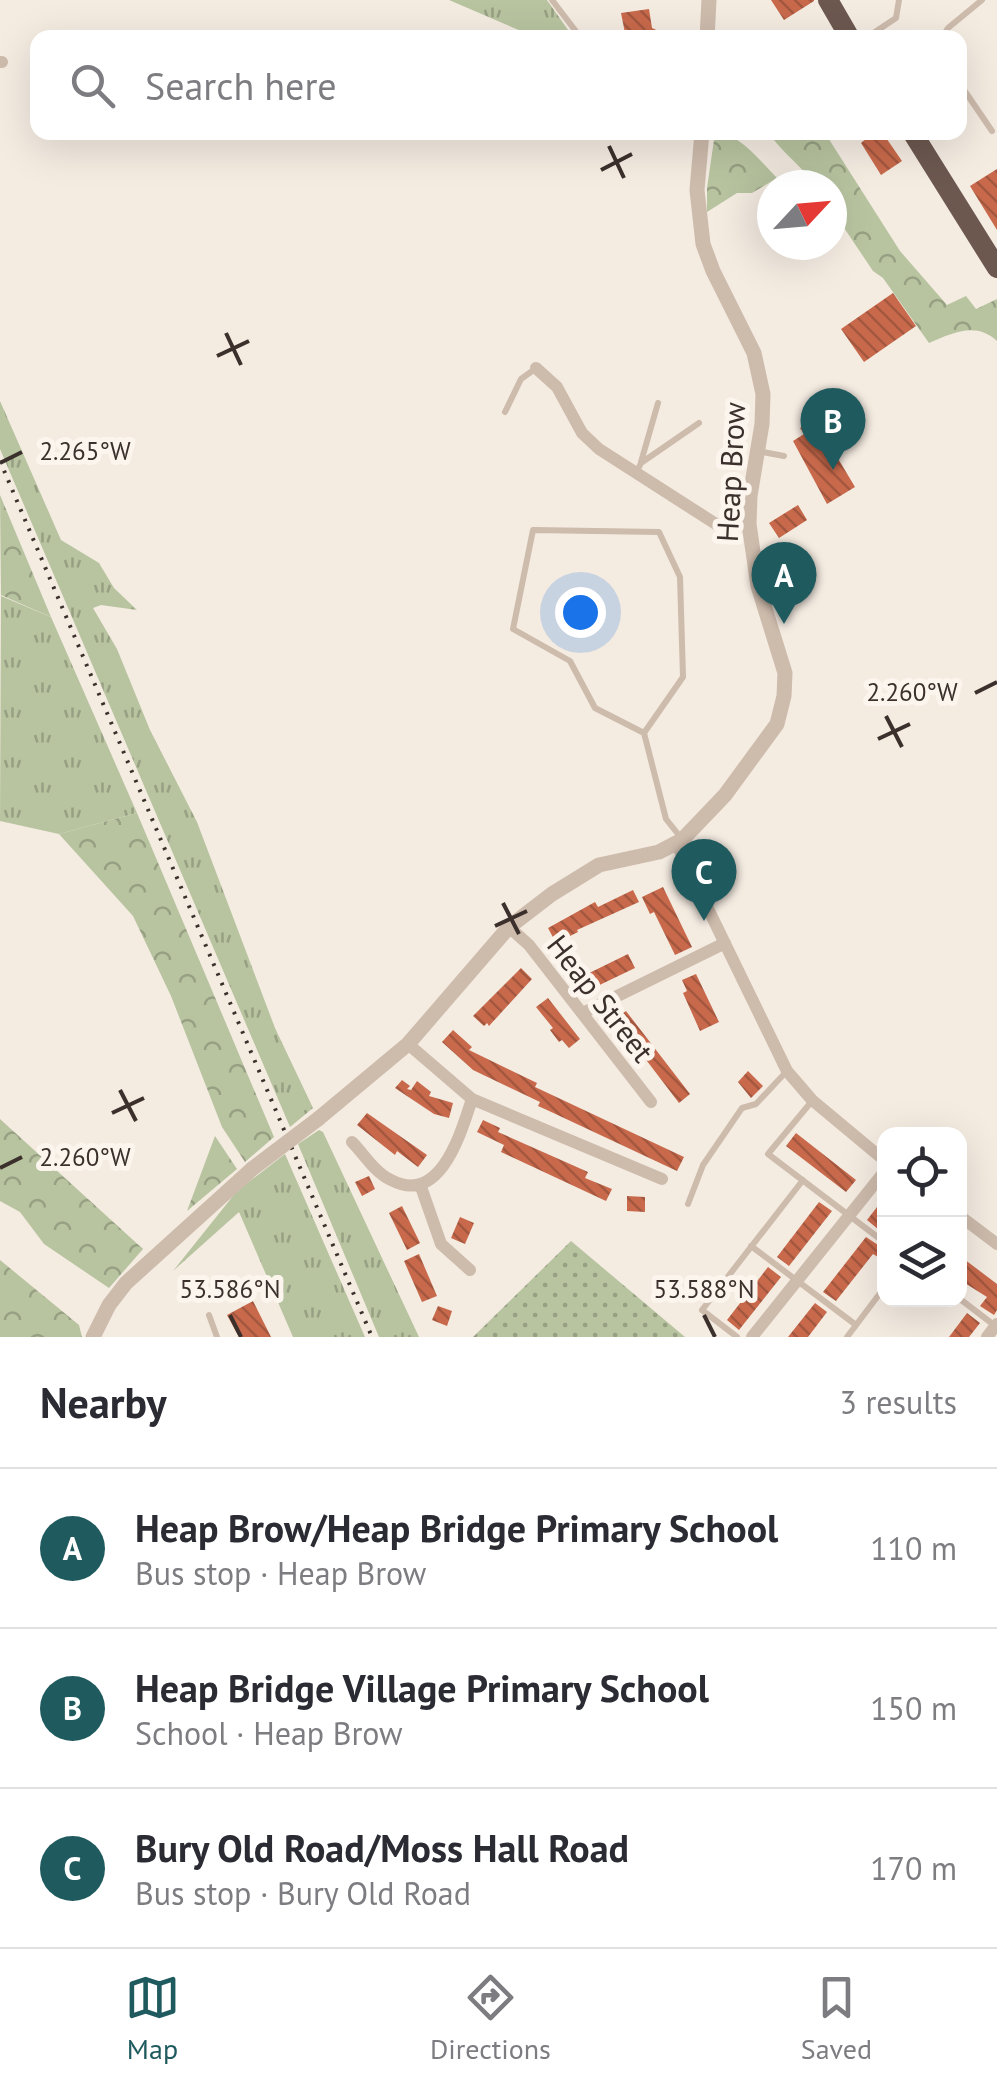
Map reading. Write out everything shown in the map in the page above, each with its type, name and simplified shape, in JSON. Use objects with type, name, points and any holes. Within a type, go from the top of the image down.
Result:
[{"type":"highway","points":[[828,0],[845,30]]},
{"type":"highway","points":[[917,140],[997,268]]},
{"type":"street","points":[[707,30],[709,0]]},
{"type":"street","name":"Heap Brow","points":[[680,842],[726,795],[759,752],[777,724],[784,696],[783,660],[758,586],[750,524],[763,394],[754,353],[712,270],[698,210],[702,140]]},
{"type":"street","points":[[536,368],[564,396],[582,434],[719,526],[750,524]]},
{"type":"street","points":[[93,1337],[109,1305],[126,1283],[252,1168],[408,1044],[509,927],[599,865],[659,852],[680,842],[787,1071],[812,1100],[877,1154]]},
{"type":"street","name":"Heap Street","points":[[509,927],[529,945],[650,1102]]},
{"type":"street","points":[[582,1013],[725,942]]},
{"type":"street","points":[[408,1044],[472,1099],[662,1180]]},
{"type":"street","points":[[352,1142],[392,1182],[420,1184],[435,1175],[452,1155],[472,1099]]},
{"type":"street","points":[[752,1337],[877,1181]]},
{"type":"street","points":[[420,1184],[441,1244],[470,1270]]},
{"type":"street","points":[[961,1217],[997,1244]]},
{"type":"lane","points":[[552,0],[575,30]]},
{"type":"lane","points":[[878,30],[896,18],[899,0]]},
{"type":"lane","points":[[947,30],[982,0]]},
{"type":"lane","points":[[967,94],[992,130]]},
{"type":"lane","points":[[505,412],[521,378],[536,368]]},
{"type":"lane","points":[[638,469],[658,403]]},
{"type":"lane","points":[[638,469],[698,423]]},
{"type":"lane","points":[[756,451],[784,456]]},
{"type":"lane","points":[[644,733],[683,676],[680,577],[659,532],[533,530],[512,629],[570,660],[595,708],[644,733],[666,819],[680,842]]},
{"type":"lane","points":[[688,1204],[703,1165],[742,1108],[756,1104],[787,1071]]},
{"type":"lane","points":[[812,1100],[768,1154],[877,1237]]},
{"type":"lane","points":[[737,1337],[702,1310],[802,1180]]},
{"type":"lane","points":[[751,1246],[856,1325]]},
{"type":"lane","points":[[847,1337],[877,1297]]},
{"type":"lane","points":[[967,1305],[994,1329]]},
{"type":"lane","points":[[208,1315],[217,1337]]},
{"type":"green space","points":[[449,0],[547,0],[568,30],[519,30]]},
{"type":"green space","points":[[714,140],[737,140],[769,170],[757,170],[757,190],[737,193],[707,212]]},
{"type":"green space","points":[[774,140],[829,140],[900,251],[947,305],[966,296],[976,309],[997,299],[997,341],[972,330],[929,343],[847,232],[847,170],[803,170]]},
{"type":"green space","points":[[0,401],[61,540],[99,563],[114,588],[137,610],[101,605],[93,608],[117,649],[150,730],[197,822],[275,1028],[313,1108],[290,1127],[0,449]]},
{"type":"green space","points":[[0,495],[51,617],[1,595]]},
{"type":"green space","points":[[1,596],[51,617],[137,813],[59,834],[0,821]]},
{"type":"green space","points":[[137,813],[274,1137],[245,1162],[222,1127],[171,996],[133,916],[59,834]]},
{"type":"green space","points":[[0,1119],[143,1249],[109,1288],[44,1244],[20,1212],[0,1201]]},
{"type":"green space","points":[[319,1130],[419,1337],[379,1337],[298,1144]]},
{"type":"green space","points":[[215,1136],[237,1169],[187,1211]]},
{"type":"green space","points":[[285,1154],[365,1337],[293,1337],[239,1212],[173,1271],[237,1191]]},
{"type":"green space","points":[[571,1241],[685,1337],[473,1337]]},
{"type":"green space","points":[[0,1260],[79,1325],[82,1337],[0,1337]]},
{"type":"building","points":[[771,0],[814,0],[814,1],[784,20]]},
{"type":"building","points":[[649,9],[652,28],[656,30],[624,30],[621,13]]},
{"type":"building","points":[[888,140],[902,161],[881,175],[861,143]]},
{"type":"building","points":[[997,169],[997,230],[970,186]]},
{"type":"building","points":[[893,293],[916,326],[864,362],[841,329]]},
{"type":"building","points":[[815,420],[855,487],[827,504],[793,441],[804,434],[800,428]]},
{"type":"building","points":[[798,505],[807,520],[779,538],[769,523]]},
{"type":"building","points":[[663,887],[692,947],[675,955],[654,912],[650,914],[642,897]]},
{"type":"building","points":[[633,890],[639,902],[556,943],[548,928],[595,902],[598,907]]},
{"type":"building","points":[[628,954],[635,968],[585,992],[579,978]]},
{"type":"building","points":[[521,968],[532,979],[489,1026],[484,1026],[473,1016]]},
{"type":"building","points":[[696,974],[719,1022],[700,1031],[683,993],[687,991],[682,980]]},
{"type":"building","points":[[548,998],[580,1039],[569,1048],[562,1040],[559,1042],[536,1007]]},
{"type":"building","points":[[626,1011],[690,1094],[679,1103],[615,1019]]},
{"type":"building","points":[[453,1030],[472,1047],[469,1050],[537,1083],[535,1087],[684,1157],[677,1171],[538,1106],[540,1102],[473,1070],[442,1042]]},
{"type":"building","points":[[748,1071],[763,1086],[751,1098],[738,1082]]},
{"type":"building","points":[[402,1080],[410,1086],[407,1089],[411,1090],[417,1081],[431,1092],[429,1096],[453,1103],[449,1118],[434,1114],[395,1088]]},
{"type":"building","points":[[367,1113],[427,1155],[418,1167],[397,1151],[395,1155],[357,1125]]},
{"type":"building","points":[[483,1120],[500,1128],[498,1132],[588,1172],[585,1178],[612,1189],[606,1201],[501,1152],[504,1145],[477,1132]]},
{"type":"building","points":[[796,1133],[856,1180],[846,1192],[786,1146]]},
{"type":"building","points":[[369,1176],[375,1189],[362,1196],[355,1182]]},
{"type":"building","points":[[627,1196],[645,1197],[645,1212],[627,1211]]},
{"type":"building","points":[[819,1202],[832,1211],[789,1266],[777,1257]]},
{"type":"building","points":[[402,1206],[420,1243],[407,1250],[389,1213]]},
{"type":"building","points":[[877,1207],[877,1228],[867,1220]]},
{"type":"building","points":[[460,1217],[474,1223],[465,1244],[451,1238]]},
{"type":"building","points":[[866,1237],[877,1244],[877,1256],[873,1254],[836,1301],[823,1292]]},
{"type":"building","points":[[419,1254],[437,1296],[422,1302],[404,1261]]},
{"type":"building","points":[[967,1261],[997,1284],[994,1315],[980,1306],[987,1297],[967,1284]]},
{"type":"building","points":[[768,1267],[781,1277],[739,1330],[727,1320]]},
{"type":"building","points":[[253,1301],[271,1337],[239,1337],[227,1315]]},
{"type":"building","points":[[815,1303],[827,1312],[808,1337],[788,1337]]},
{"type":"building","points":[[438,1306],[452,1311],[447,1326],[432,1320]]},
{"type":"building","points":[[967,1313],[980,1323],[969,1337],[949,1337]]},
{"type":"railway","points":[[0,461],[372,1337]]},
{"type":"place","name":"Heap Bridge Village Primary School","points":[[833,470]]},
{"type":"place","name":"Heap Brow/Heap Bridge Primary School","points":[[784,624]]},
{"type":"place","name":"Bury Old Road/Moss Hall Road","points":[[704,921]]}]
